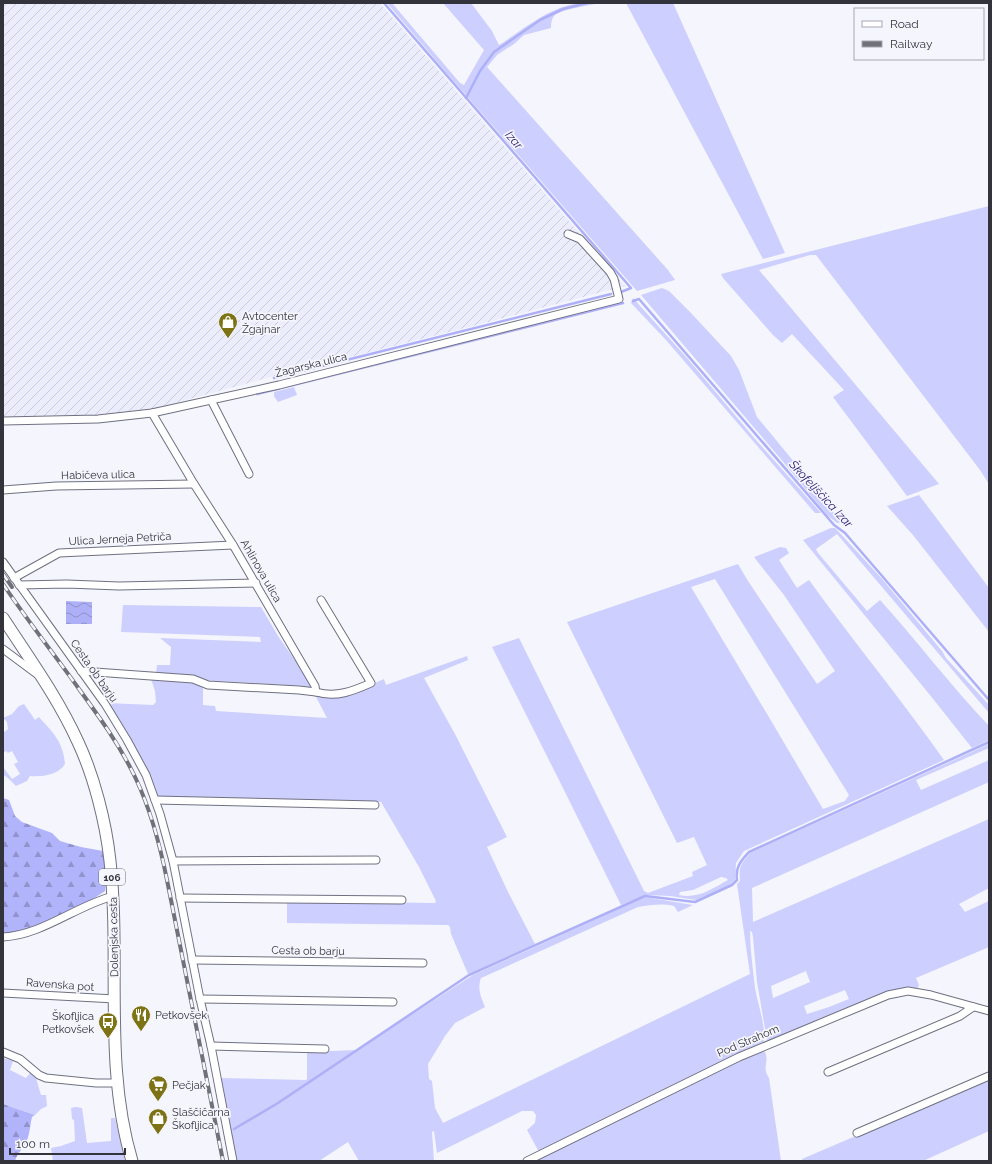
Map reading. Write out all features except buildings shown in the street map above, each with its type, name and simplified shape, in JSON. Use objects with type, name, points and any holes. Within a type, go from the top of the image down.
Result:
[{"type":"main road","name":"Dolenjska cesta","points":[[3,618],[43,678],[65,716],[86,760],[105,826],[113,896],[115,1000],[114,1032],[118,1083],[124,1130],[132,1161]]},
{"type":"street","name":"Žagarska ulica","points":[[3,421],[98,419],[152,413],[279,384],[619,299],[614,279],[610,272],[580,239],[568,234]]},
{"type":"street","points":[[211,400],[249,474]]},
{"type":"street","name":"Ahlinova ulica","points":[[152,413],[194,484],[256,583],[315,686],[316,692]]},
{"type":"street","name":"Habičeva ulica","points":[[3,490],[56,486],[194,484]]},
{"type":"street","name":"Ulica Jerneja Petriča","points":[[14,578],[59,553],[233,545]]},
{"type":"street","name":"Cesta ob barju","points":[[3,562],[105,704],[146,775],[160,814],[173,861],[233,1161]]},
{"type":"street","points":[[19,585],[67,584],[120,586],[256,583]]},
{"type":"street","points":[[81,671],[193,679],[208,685],[299,690],[339,695],[371,683],[321,600]]},
{"type":"street","points":[[3,649],[43,678]]},
{"type":"street","points":[[155,800],[375,805]]},
{"type":"street","points":[[173,861],[376,860]]},
{"type":"street","points":[[3,936],[28,932],[48,925],[98,900],[113,896]]},
{"type":"street","points":[[180,898],[402,900]]},
{"type":"street","name":"Cesta ob barju","points":[[192,960],[423,963]]},
{"type":"street","name":"Pod Strahom","points":[[527,1161],[739,1057],[888,995],[908,991],[931,995],[989,1011]]},
{"type":"street","name":"Ravenska pot","points":[[3,993],[115,1000]]},
{"type":"street","points":[[200,999],[393,1002]]},
{"type":"street","points":[[828,1072],[960,1016],[973,1007]]},
{"type":"street","points":[[211,1046],[325,1049]]},
{"type":"street","points":[[3,1052],[20,1058],[39,1075],[46,1078],[96,1083],[118,1083]]},
{"type":"street","points":[[857,1133],[989,1076]]},
{"type":"shaded area","points":[[3,3],[380,3],[625,286],[274,376],[149,410],[113,415],[3,417]]},
{"type":"shaded area","points":[[387,3],[392,3],[460,83],[464,85],[484,50],[443,3],[471,3],[492,31],[499,45],[548,13],[570,5],[581,3],[603,3],[557,14],[552,19],[551,28],[524,35],[514,44],[497,55],[487,67],[668,270],[675,280],[637,291]]},
{"type":"shaded area","points":[[626,3],[673,3],[785,253],[763,259]]},
{"type":"shaded area","points":[[989,206],[989,484],[980,470],[816,255],[810,255],[759,270],[939,484],[907,496],[833,397],[844,390],[792,334],[782,343],[773,335],[721,274]]},
{"type":"shaded area","points":[[662,288],[669,291],[731,356],[739,370],[757,417],[834,513],[845,520],[850,520],[837,523],[827,515],[641,295]]},
{"type":"shaded area","points":[[633,298],[821,513],[815,513],[666,340],[631,303]]},
{"type":"shaded area","points":[[294,387],[297,395],[278,402],[274,396],[274,392]]},
{"type":"shaded area","points":[[919,495],[989,588],[989,632],[913,535],[887,506]]},
{"type":"shaded area","points":[[831,528],[835,528],[838,531],[883,580],[942,651],[946,658],[989,705],[989,713],[837,534],[816,549],[818,553],[867,611],[880,600],[989,726],[989,740],[972,748],[803,540]]},
{"type":"shaded area","points":[[780,547],[786,548],[789,553],[779,560],[797,588],[809,580],[944,760],[744,851],[736,863],[735,880],[724,888],[696,900],[670,896],[646,895],[621,905],[492,647],[519,638],[644,891],[648,893],[693,876],[692,872],[707,865],[694,837],[677,843],[567,622],[738,564],[817,684],[835,671],[784,595],[754,557]],"holes":[[[715,579],[849,795],[845,801],[823,809],[691,587]],[[721,877],[728,880],[699,894],[692,896],[679,895],[680,892],[693,890]]]},
{"type":"shaded area","points":[[123,605],[261,607],[278,636],[312,686],[310,688],[303,686],[201,680],[156,674],[157,665],[170,665],[171,647],[160,638],[261,642],[260,637],[121,632]]},
{"type":"shaded area","points":[[467,656],[468,660],[424,678],[456,736],[507,837],[487,847],[535,944],[468,974],[448,925],[287,923],[287,901],[435,903],[436,901],[419,867],[381,802],[162,798],[158,796],[148,773],[107,703],[153,705],[156,702],[155,691],[151,679],[193,682],[203,688],[203,705],[215,706],[216,711],[327,718],[315,695],[368,686],[384,679],[386,685]]},
{"type":"shaded area","points":[[24,704],[35,720],[39,717],[60,743],[65,764],[54,773],[45,776],[30,776],[27,781],[16,786],[3,775],[3,767],[12,779],[20,774],[14,764],[18,762],[12,751],[8,753],[6,751],[3,753],[3,733],[8,729],[7,722],[3,718],[12,714],[19,706]]},
{"type":"shaded area","points":[[989,744],[989,748],[916,780],[921,790],[989,760],[989,782],[752,888],[753,922],[989,819],[989,888],[959,904],[965,912],[989,901],[989,947],[916,978],[919,985],[917,989],[903,988],[887,992],[769,1041],[767,1040],[757,982],[753,937],[752,932],[750,931],[755,988],[764,1032],[763,1043],[742,1051],[539,1152],[527,1130],[535,1123],[536,1115],[533,1111],[522,1111],[437,1153],[434,1131],[432,1132],[434,1161],[359,1161],[348,1142],[319,1161],[237,1161],[219,1078],[306,1080],[307,1052],[357,1050],[473,975],[645,897],[693,905],[678,912],[674,906],[669,905],[638,907],[481,978],[479,989],[485,1007],[455,1023],[445,1036],[428,1064],[429,1079],[432,1081],[435,1108],[443,1123],[750,974],[737,884],[740,881],[741,866],[750,853]],"holes":[[[806,971],[810,982],[773,998],[771,986]],[[845,990],[849,999],[807,1014],[804,1006]]]},
{"type":"shaded area","points":[[763,1050],[766,1055],[766,1073],[769,1078],[781,1161],[532,1161],[700,1078]]},
{"type":"shaded area","points":[[3,1058],[13,1061],[10,1070],[26,1078],[31,1072],[36,1078],[41,1095],[46,1095],[47,1106],[35,1115],[3,1104]]},
{"type":"shaded area","points":[[989,1079],[989,1131],[923,1161],[803,1161],[802,1159]]},
{"type":"shaded area","points":[[71,1108],[82,1108],[87,1143],[111,1141],[111,1118],[115,1118],[125,1161],[53,1161],[51,1148],[75,1141],[74,1120],[72,1119]]},
{"type":"green space","points":[[3,798],[9,800],[15,816],[22,822],[52,833],[60,841],[103,851],[106,878],[105,891],[84,905],[25,932],[3,935]]},
{"type":"green space","points":[[3,1104],[35,1115],[32,1117],[25,1145],[17,1155],[15,1161],[3,1161]]},
{"type":"water","points":[[66,601],[92,602],[92,624],[66,624]]},
{"type":"waterway","name":"Izar","points":[[384,3],[631,288],[621,292]]},
{"type":"waterway","points":[[466,98],[480,71],[494,52],[540,20],[563,9],[587,3]]},
{"type":"waterway","points":[[274,378],[611,294]]},
{"type":"waterway","name":"Škofeljščica Izar","points":[[633,301],[639,299],[834,525],[845,533],[989,700]]},
{"type":"waterway","points":[[257,394],[623,303]]},
{"type":"waterway","points":[[234,1129],[278,1103],[469,975],[645,896],[695,902],[732,885],[737,880],[739,864],[749,852],[989,742]]},
{"type":"railway","points":[[3,574],[12,587]]},
{"type":"railway","points":[[3,584],[110,733],[130,767],[146,803],[158,841],[164,867],[223,1161]]},
{"type":"place","name":"Avtocenter Žgajnar","points":[[228,339]]},
{"type":"place","name":"Petkovšek","points":[[141,1032]]},
{"type":"place","name":"Škofljica Petkovšek","points":[[108,1039]]},
{"type":"place","name":"Pečjak","points":[[158,1102]]},
{"type":"place","name":"Slaščičarna Škofljica","points":[[158,1135]]}]
